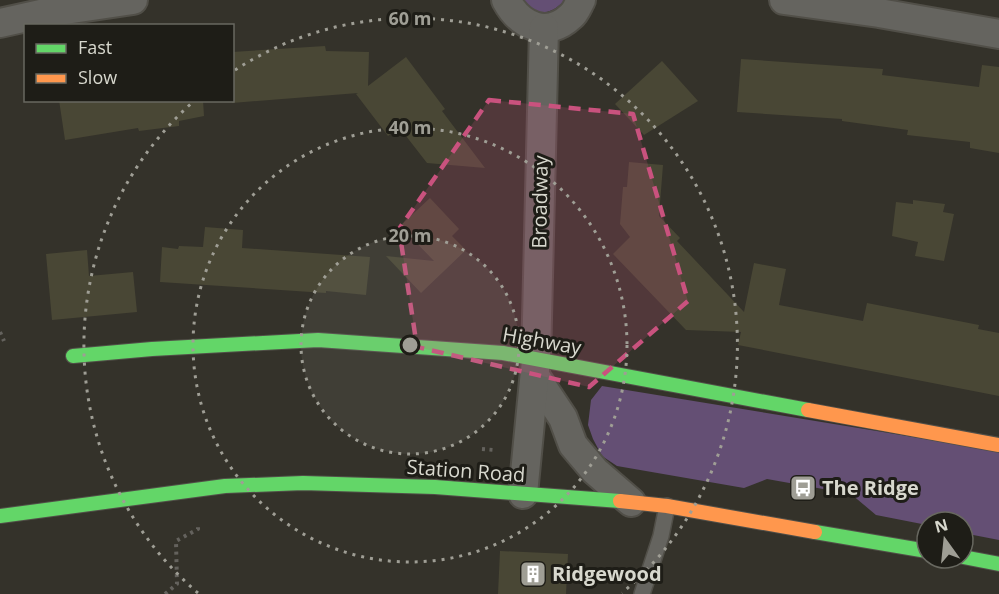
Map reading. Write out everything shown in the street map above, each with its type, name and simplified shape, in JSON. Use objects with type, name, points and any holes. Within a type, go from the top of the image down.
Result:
[{"type":"main road","name":"Highway","points":[[73,356],[152,349],[318,340],[504,353],[535,368],[999,445]]},
{"type":"main road","name":"Station Road","points":[[0,516],[197,489],[303,483],[435,488],[631,502],[797,527],[915,549]]},
{"type":"main road","points":[[975,559],[999,564]]},
{"type":"street","points":[[0,23],[45,13],[133,0]]},
{"type":"street","points":[[506,0],[513,12],[525,24],[544,28],[561,24],[573,15],[581,0]]},
{"type":"street","points":[[784,0],[879,13],[999,34]]},
{"type":"street","name":"Broadway","points":[[523,494],[535,368],[544,28]]},
{"type":"street","points":[[535,368],[563,418],[573,445],[595,471],[631,502]]},
{"type":"lane","points":[[642,594],[661,536],[667,506]]},
{"type":"path","points":[[0,332],[4,341]]},
{"type":"path","points":[[165,594],[177,584],[177,540],[198,529],[197,489]]},
{"type":"highlighted area","points":[[489,100],[633,114],[688,301],[589,387],[417,347],[399,229]]},
{"type":"shaded area","points":[[521,0],[565,0],[548,12],[538,12]]},
{"type":"shaded area","points":[[602,386],[999,451],[999,540],[975,535],[975,510],[915,510],[915,523],[876,515],[851,494],[767,479],[744,488],[617,466],[602,456],[593,439],[588,425],[591,400]]},
{"type":"building","points":[[325,46],[326,51],[369,52],[368,86],[406,57],[445,109],[442,111],[485,168],[427,163],[399,127],[388,136],[356,94],[358,93],[232,103],[234,102],[234,52]]},
{"type":"building","points":[[741,59],[883,69],[882,75],[979,87],[982,65],[999,67],[999,153],[970,148],[970,142],[907,135],[908,130],[842,121],[842,119],[737,112]]},
{"type":"building","points":[[662,61],[698,101],[644,135],[615,104]]},
{"type":"building","points":[[59,102],[203,102],[204,116],[179,121],[179,126],[139,131],[138,128],[65,140]]},
{"type":"building","points":[[629,162],[663,165],[659,216],[680,238],[677,241],[744,312],[754,263],[786,269],[779,305],[863,321],[867,303],[979,325],[978,329],[999,333],[999,396],[738,345],[741,332],[686,330],[613,254],[630,237],[620,224],[623,187],[627,187]]},
{"type":"building","points":[[430,198],[459,229],[452,236],[466,250],[421,293],[386,256],[434,261],[400,226]]},
{"type":"building","points":[[913,200],[945,204],[943,212],[954,214],[944,261],[915,256],[918,242],[892,236],[896,202],[913,204]]},
{"type":"building","points":[[205,227],[243,230],[242,248],[370,257],[366,295],[160,282],[162,247],[178,249],[179,246],[203,247]]},
{"type":"building","points":[[87,250],[89,276],[133,272],[137,312],[52,320],[46,254]]},
{"type":"building","name":"Ridgewood","points":[[500,551],[568,554],[566,594],[498,594]]},
{"type":"traffic: fast","points":[[73,356],[152,349],[318,340],[503,353],[808,410]]},
{"type":"traffic: fast","points":[[0,516],[225,486],[303,483],[435,487],[620,501]]},
{"type":"traffic: fast","points":[[815,532],[915,549]]},
{"type":"traffic: fast","points":[[975,559],[999,564]]},
{"type":"traffic: slow","points":[[808,410],[999,445]]},
{"type":"traffic: slow","points":[[620,501],[667,506],[815,532]]},
{"type":"place","name":"The Ridge","points":[[803,488]]},
{"type":"place","name":"Ridgewood","points":[[533,574]]}]
